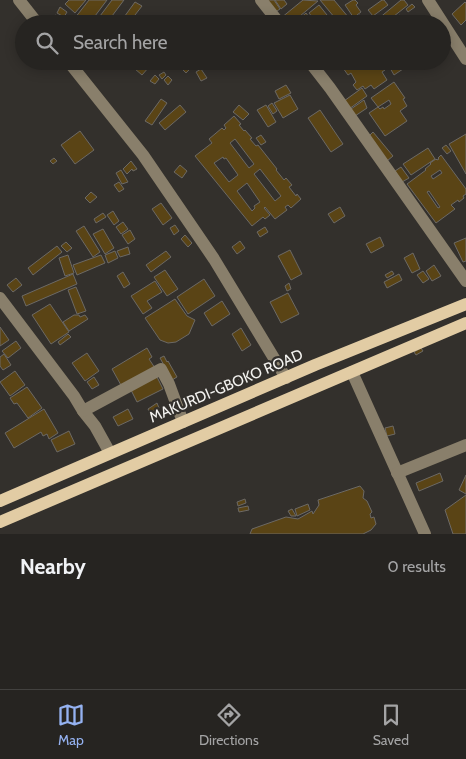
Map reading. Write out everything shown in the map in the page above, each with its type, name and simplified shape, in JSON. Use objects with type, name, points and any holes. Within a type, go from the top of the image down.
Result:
[{"type":"main road","name":"MAKURDI-GBOKO ROAD","points":[[0,501],[286,378],[466,304]]},
{"type":"main road","points":[[1,523],[466,324]]},
{"type":"street","points":[[19,0],[31,15]]},
{"type":"street","points":[[261,0],[273,15]]},
{"type":"street","points":[[428,0],[438,15]]},
{"type":"street","points":[[451,36],[466,59]]},
{"type":"street","points":[[75,70],[143,155],[188,220],[214,259],[286,378]]},
{"type":"street","points":[[316,70],[466,281]]},
{"type":"street","points":[[0,298],[74,396],[95,426],[110,453]]},
{"type":"street","points":[[83,411],[161,369],[169,384],[183,422]]},
{"type":"street","points":[[352,372],[397,473],[420,533]]},
{"type":"street","points":[[397,473],[466,445]]},
{"type":"building","points":[[69,0],[86,0],[75,13],[65,4]]},
{"type":"building","points":[[89,0],[107,0],[96,15],[77,15]]},
{"type":"building","points":[[112,0],[124,0],[113,15],[101,15]]},
{"type":"building","points":[[265,0],[274,0],[280,9],[274,13]]},
{"type":"building","points":[[275,0],[284,0],[287,4],[281,9]]},
{"type":"building","points":[[303,0],[318,1],[301,15],[285,15]]},
{"type":"building","points":[[320,0],[334,0],[346,15],[332,15]]},
{"type":"building","points":[[355,0],[361,12],[357,15],[352,15],[345,5]]},
{"type":"building","points":[[382,0],[388,5],[374,15],[368,10]]},
{"type":"building","points":[[401,0],[404,0],[408,5],[395,15],[383,15]]},
{"type":"building","points":[[135,2],[142,6],[135,15],[126,15]]},
{"type":"building","points":[[465,2],[466,20],[461,25],[452,14]]},
{"type":"building","points":[[412,4],[415,7],[408,12],[406,9]]},
{"type":"building","points":[[319,5],[327,15],[311,15],[309,13]]},
{"type":"building","points":[[60,7],[67,12],[65,15],[57,13]]},
{"type":"building","points":[[136,70],[146,70],[142,75]]},
{"type":"building","points":[[202,70],[207,78],[201,81],[196,72]]},
{"type":"building","points":[[344,70],[385,70],[382,72],[387,80],[374,89],[371,85],[365,89],[363,86],[357,90],[353,85],[356,82],[351,73],[348,75]]},
{"type":"building","points":[[391,70],[402,70],[394,75]]},
{"type":"building","points":[[164,72],[166,75],[162,79],[159,75]]},
{"type":"building","points":[[155,75],[159,79],[155,84],[150,81]]},
{"type":"building","points":[[168,76],[172,80],[168,85],[164,80]]},
{"type":"building","points":[[394,82],[405,98],[403,99],[407,106],[400,111],[407,121],[385,136],[369,113],[378,107],[371,98]],"holes":[[[389,100],[391,104],[384,109],[383,107],[380,109],[378,107]]]},
{"type":"building","points":[[286,85],[291,93],[279,99],[275,91]]},
{"type":"building","points":[[362,88],[367,96],[349,109],[344,101]]},
{"type":"building","points":[[290,95],[298,109],[283,118],[274,103]]},
{"type":"building","points":[[161,99],[167,103],[152,125],[145,121]]},
{"type":"building","points":[[364,100],[367,108],[355,116],[351,109]]},
{"type":"building","points":[[272,103],[277,111],[273,114],[268,106]]},
{"type":"building","points":[[180,105],[186,112],[165,130],[159,123]]},
{"type":"building","points":[[239,105],[249,114],[243,120],[233,112]]},
{"type":"building","points":[[266,105],[276,122],[268,127],[257,110]]},
{"type":"building","points":[[320,110],[343,144],[331,152],[308,118]]},
{"type":"building","points":[[234,116],[241,124],[239,125],[252,138],[250,139],[256,146],[258,145],[284,180],[286,178],[292,185],[289,187],[296,196],[297,194],[301,199],[291,208],[288,205],[285,207],[287,210],[275,219],[265,207],[270,215],[265,219],[263,217],[252,226],[195,156],[212,143],[209,139],[222,128],[224,130],[226,128],[224,125]],"holes":[[[235,139],[254,164],[249,168],[230,143]],[[223,157],[224,159],[226,158],[238,175],[229,182],[214,163]],[[260,169],[281,196],[275,201],[254,174]],[[247,183],[260,202],[254,206],[255,208],[252,211],[237,191]]]},
{"type":"building","points":[[80,131],[94,150],[75,164],[61,145]]},
{"type":"building","points":[[373,132],[393,156],[387,161],[368,137]]},
{"type":"building","points":[[466,134],[466,174],[449,144]]},
{"type":"building","points":[[261,135],[266,142],[261,145],[256,138]]},
{"type":"building","points":[[446,145],[451,151],[447,154],[442,148]]},
{"type":"building","points":[[428,148],[435,159],[411,175],[403,164]]},
{"type":"building","points":[[441,155],[466,189],[466,194],[459,202],[458,200],[451,205],[455,209],[436,223],[407,184]],"holes":[[[440,170],[442,173],[433,179],[431,176]],[[429,191],[440,207],[438,208],[427,192]]]},
{"type":"building","points":[[54,158],[57,161],[53,164],[50,161]]},
{"type":"building","points":[[131,161],[137,169],[133,171],[132,169],[127,174],[123,169]]},
{"type":"building","points":[[180,165],[187,171],[182,178],[174,172]]},
{"type":"building","points":[[401,167],[409,178],[402,182],[395,171]]},
{"type":"building","points":[[121,170],[128,182],[122,184],[116,173]]},
{"type":"building","points":[[119,182],[124,189],[119,192],[114,185]]},
{"type":"building","points":[[91,192],[97,197],[90,203],[85,198]]},
{"type":"building","points":[[161,203],[172,218],[163,225],[152,209]]},
{"type":"building","points":[[340,207],[345,216],[334,223],[328,214]]},
{"type":"building","points":[[113,211],[119,221],[114,225],[107,215]]},
{"type":"building","points":[[103,213],[106,217],[96,223],[94,219]]},
{"type":"building","points":[[123,222],[128,229],[121,234],[116,227]]},
{"type":"building","points":[[175,225],[179,231],[174,235],[170,228]]},
{"type":"building","points":[[84,226],[100,252],[93,257],[76,231]]},
{"type":"building","points":[[265,227],[268,232],[260,237],[257,232]]},
{"type":"building","points":[[103,229],[114,248],[105,254],[93,234]]},
{"type":"building","points":[[130,230],[135,239],[128,244],[122,235]]},
{"type":"building","points":[[185,235],[192,243],[188,247],[181,239]]},
{"type":"building","points":[[380,237],[384,246],[371,253],[366,244]]},
{"type":"building","points":[[466,238],[466,261],[463,262],[454,243]]},
{"type":"building","points":[[240,241],[245,248],[237,254],[232,247]]},
{"type":"building","points":[[66,242],[72,248],[67,252],[61,246]]},
{"type":"building","points":[[57,246],[62,252],[33,275],[28,268]]},
{"type":"building","points":[[128,247],[130,254],[120,257],[117,251]]},
{"type":"building","points":[[290,250],[302,274],[291,280],[278,256]]},
{"type":"building","points":[[115,251],[118,258],[108,263],[105,255]]},
{"type":"building","points":[[166,251],[171,257],[151,272],[146,265]]},
{"type":"building","points":[[413,253],[420,269],[412,273],[404,258]]},
{"type":"building","points":[[68,255],[74,273],[65,276],[59,258]]},
{"type":"building","points":[[101,255],[105,263],[77,275],[73,265]]},
{"type":"building","points":[[434,265],[441,276],[432,281],[426,271]]},
{"type":"building","points":[[165,270],[178,289],[167,296],[154,277]]},
{"type":"building","points":[[392,271],[394,274],[387,278],[385,275]]},
{"type":"building","points":[[423,271],[429,279],[423,283],[417,275]]},
{"type":"building","points":[[123,272],[130,284],[124,288],[117,276]]},
{"type":"building","points":[[73,274],[77,284],[26,306],[22,296]]},
{"type":"building","points":[[399,274],[402,280],[387,288],[384,282]]},
{"type":"building","points":[[16,278],[22,285],[13,292],[7,285]]},
{"type":"building","points":[[204,279],[215,296],[188,314],[177,297]]},
{"type":"building","points":[[155,281],[162,292],[147,301],[152,308],[143,314],[131,296]]},
{"type":"building","points":[[289,283],[291,289],[287,291],[285,286]]},
{"type":"building","points":[[76,287],[86,311],[77,314],[68,290]]},
{"type":"building","points":[[288,293],[299,314],[281,323],[270,302]]},
{"type":"building","points":[[175,299],[187,316],[195,320],[189,334],[176,342],[168,343],[160,340],[145,318]]},
{"type":"building","points":[[222,301],[230,314],[212,326],[204,313]]},
{"type":"building","points":[[50,304],[69,332],[51,344],[32,315]]},
{"type":"building","points":[[74,315],[79,315],[80,317],[85,315],[88,319],[69,331],[63,322]]},
{"type":"building","points":[[0,327],[9,340],[0,346]]},
{"type":"building","points":[[241,328],[251,345],[242,351],[232,334]]},
{"type":"building","points":[[68,334],[71,337],[60,345],[58,342]]},
{"type":"building","points":[[16,341],[21,348],[8,358],[2,351]]},
{"type":"building","points":[[147,348],[152,357],[149,359],[155,368],[122,387],[112,369]]},
{"type":"building","points":[[421,348],[423,351],[416,355],[414,352]]},
{"type":"building","points":[[87,353],[99,371],[85,381],[72,363]]},
{"type":"building","points":[[4,354],[11,365],[3,370],[0,366],[0,357]]},
{"type":"building","points":[[164,356],[177,377],[172,380],[160,358]]},
{"type":"building","points":[[15,371],[25,385],[10,396],[0,382]]},
{"type":"building","points":[[243,373],[244,378],[239,380],[237,375]]},
{"type":"building","points":[[156,375],[163,389],[137,402],[130,388]]},
{"type":"building","points":[[94,377],[99,385],[92,389],[87,382]]},
{"type":"building","points":[[235,379],[237,383],[232,386],[230,382]]},
{"type":"building","points":[[27,387],[42,408],[28,418],[17,403],[14,404],[10,398]]},
{"type":"building","points":[[157,403],[159,408],[150,413],[148,409]]},
{"type":"building","points":[[44,409],[58,433],[49,439],[47,434],[43,436],[41,432],[14,448],[5,433]]},
{"type":"building","points":[[128,409],[133,419],[118,426],[113,417]]},
{"type":"building","points":[[393,426],[395,434],[387,436],[385,428]]},
{"type":"building","points":[[69,431],[75,444],[57,452],[51,440]]},
{"type":"building","points":[[440,473],[443,481],[419,491],[416,483]]},
{"type":"building","points":[[466,475],[466,494],[459,490]]},
{"type":"building","points":[[360,486],[364,491],[363,498],[367,501],[372,512],[370,514],[371,518],[374,517],[376,524],[371,530],[363,534],[250,534],[252,529],[286,517],[298,519],[312,511],[313,514],[319,505],[318,500]]},
{"type":"building","points":[[466,495],[466,534],[453,534],[445,510]]},
{"type":"building","points":[[245,499],[246,503],[238,506],[237,502]]},
{"type":"building","points":[[308,504],[310,510],[297,516],[295,509]]},
{"type":"building","points":[[248,506],[249,510],[239,512],[238,508]]},
{"type":"building","points":[[292,509],[296,516],[291,516],[288,511]]}]
